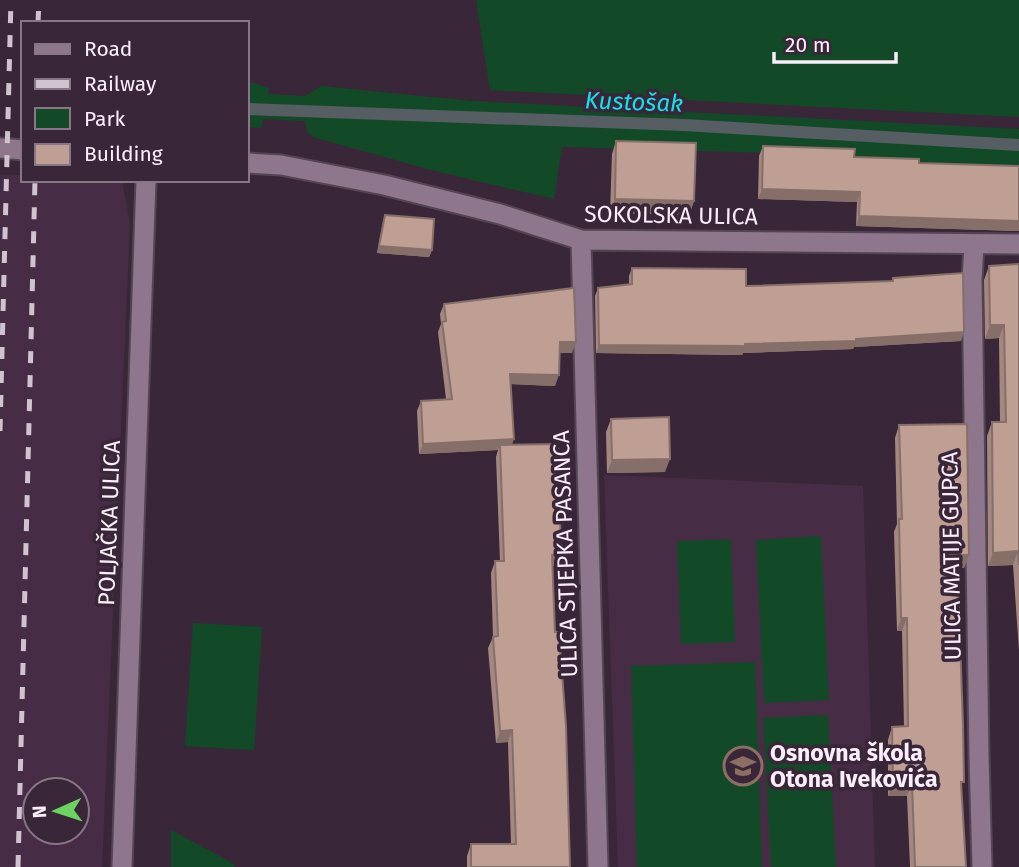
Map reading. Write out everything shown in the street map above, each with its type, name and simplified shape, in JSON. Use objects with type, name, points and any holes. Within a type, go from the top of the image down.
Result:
[{"type":"street","points":[[0,148],[21,150]]},
{"type":"street","name":"SOKOLSKA ULICA","points":[[248,163],[281,164],[384,185],[500,214],[581,240],[1019,244]]},
{"type":"street","name":"POLJAČKA ULICA","points":[[122,867],[146,182]]},
{"type":"street","name":"ULICA STJEPKA PASANCA","points":[[581,240],[598,867]]},
{"type":"street","name":"ULICA MATIJE GUPCA","points":[[974,245],[972,278],[982,867]]},
{"type":"shaded area","points":[[0,175],[21,175],[21,182],[122,182],[130,223],[102,867],[0,867]]},
{"type":"shaded area","name":"Osnovna škola Otona Ivekovića","points":[[604,475],[863,486],[875,867],[618,867]]},
{"type":"green space","points":[[476,0],[1019,0],[1019,117],[490,90]]},
{"type":"green space","points":[[248,81],[269,88],[268,94],[305,96],[321,86],[472,101],[1019,129],[1019,168],[875,160],[843,155],[562,147],[554,199],[431,170],[313,137],[307,131],[305,121],[263,119],[261,128],[248,127]]},
{"type":"green space","points":[[821,536],[829,700],[764,703],[756,540]]},
{"type":"green space","points":[[731,539],[735,642],[681,644],[677,541]]},
{"type":"green space","points":[[193,623],[262,627],[254,750],[185,746]]},
{"type":"green space","points":[[755,662],[762,867],[637,867],[631,666]]},
{"type":"green space","points":[[828,715],[836,867],[771,867],[763,718]]},
{"type":"green space","points":[[171,830],[234,864],[234,867],[171,867]]},
{"type":"building","points":[[616,141],[696,143],[694,201],[615,199]]},
{"type":"building","points":[[763,146],[855,149],[854,157],[919,159],[919,163],[1019,166],[1019,221],[859,216],[860,192],[762,189]]},
{"type":"building","points":[[385,215],[434,219],[432,250],[379,246]]},
{"type":"building","points":[[1019,264],[1019,565],[1018,551],[993,553],[992,422],[1006,422],[1004,325],[990,325],[989,266]]},
{"type":"building","points":[[632,268],[746,269],[746,286],[893,281],[893,278],[963,273],[964,332],[745,346],[599,345],[598,288],[632,284]]},
{"type":"building","points":[[574,288],[576,342],[560,342],[559,375],[510,374],[514,439],[423,444],[421,401],[452,399],[442,322],[446,321],[444,304]]},
{"type":"building","points":[[669,417],[670,459],[612,460],[611,419]]},
{"type":"building","points":[[967,424],[969,555],[957,555],[963,725],[964,782],[961,782],[966,867],[915,867],[912,783],[893,783],[892,727],[908,726],[907,618],[901,618],[899,425]]},
{"type":"building","points":[[558,444],[561,554],[552,555],[555,632],[559,632],[566,726],[570,867],[471,867],[471,844],[516,844],[512,730],[500,731],[493,637],[498,636],[495,561],[504,561],[500,445]]},
{"type":"waterway","name":"Kustošak","points":[[248,109],[684,125],[1019,145]]},
{"type":"railway","points":[[0,431],[11,0]]},
{"type":"railway","points":[[38,21],[39,0]]},
{"type":"railway","points":[[18,867],[35,182]]},
{"type":"place","name":"Osnovna škola Otona Ivekovića","points":[[743,766]]}]
